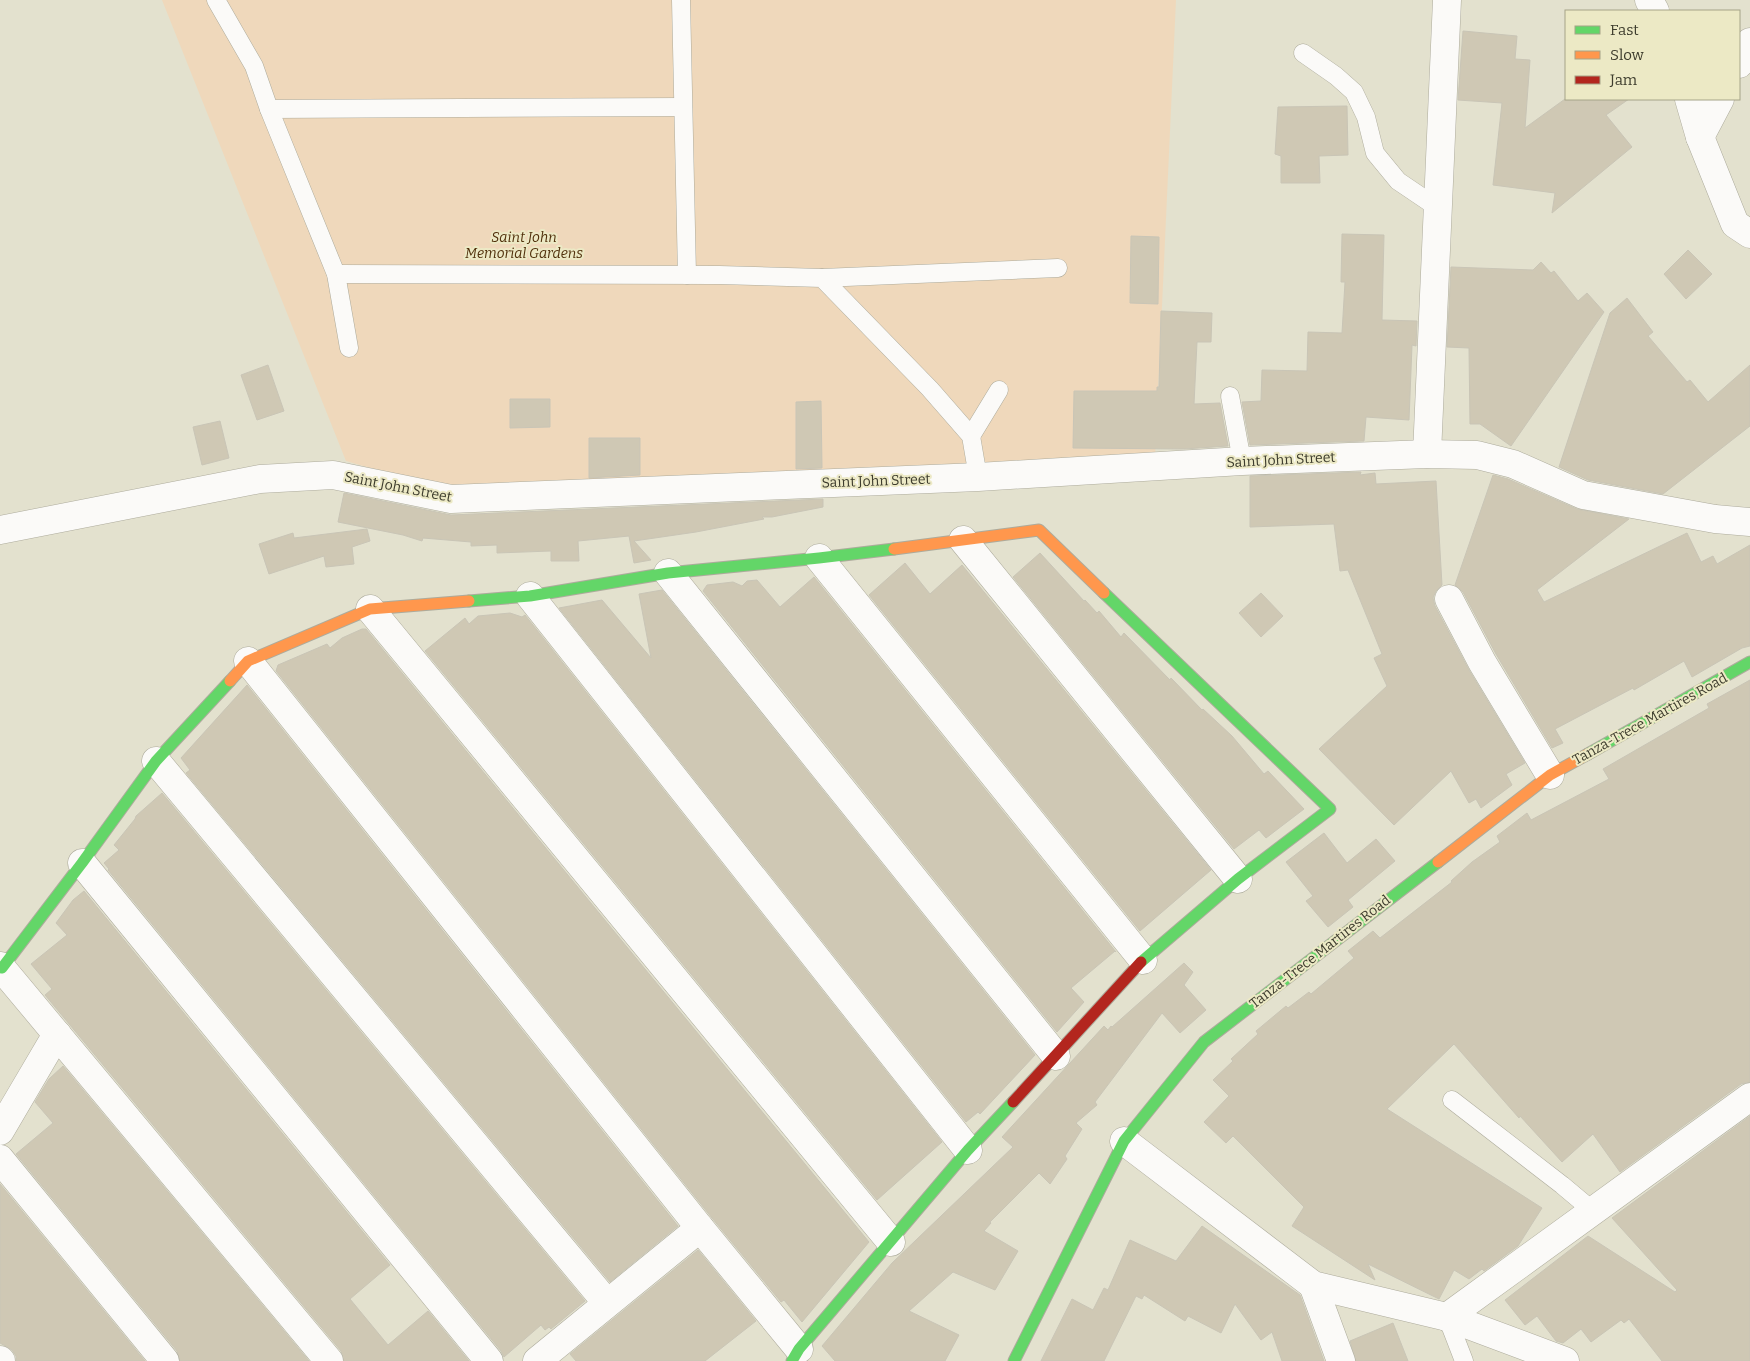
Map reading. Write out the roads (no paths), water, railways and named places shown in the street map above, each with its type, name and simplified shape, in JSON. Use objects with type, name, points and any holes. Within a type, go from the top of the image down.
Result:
[{"type":"street","points":[[1427,454],[1447,0]]},
{"type":"street","points":[[1740,62],[1750,42]]},
{"type":"street","points":[[1690,100],[1700,136],[1735,224],[1750,234]]},
{"type":"street","points":[[1700,136],[1719,100]]},
{"type":"street","name":"Saint John Street","points":[[0,530],[260,479],[333,475],[451,499],[978,477],[1242,461],[1427,454],[1477,455],[1513,464],[1583,495],[1715,519],[1750,522]]},
{"type":"street","points":[[248,661],[700,1228],[796,1355],[968,1150],[1143,960],[1238,879],[1330,809],[1039,530],[819,558],[668,574],[530,596],[370,608],[248,661],[156,761],[82,863],[1,967],[329,1361]]},
{"type":"street","points":[[963,540],[1238,879]]},
{"type":"street","points":[[819,558],[1143,960]]},
{"type":"street","points":[[668,574],[1056,1056]]},
{"type":"street","points":[[530,596],[968,1150]]},
{"type":"street","points":[[1449,599],[1482,662],[1550,775]]},
{"type":"street","points":[[370,608],[891,1242]]},
{"type":"street","name":"Tanza-Trece Martires Road","points":[[1014,1361],[1124,1141],[1204,1042],[1550,775],[1750,662]]},
{"type":"street","points":[[156,761],[607,1303]]},
{"type":"street","points":[[82,863],[489,1361]]},
{"type":"street","points":[[0,1131],[57,1034]]},
{"type":"street","points":[[1447,1317],[1750,1097]]},
{"type":"street","points":[[1124,1141],[1313,1285],[1447,1317],[1564,1361]]},
{"type":"street","points":[[0,1159],[165,1361]]},
{"type":"street","points":[[537,1361],[700,1228]]},
{"type":"street","points":[[1313,1285],[1341,1361]]},
{"type":"lane","points":[[216,0],[254,66],[336,274],[349,348]]},
{"type":"lane","points":[[681,0],[687,275]]},
{"type":"lane","points":[[1303,53],[1336,76],[1354,92],[1366,117],[1375,153],[1398,181],[1438,208]]},
{"type":"lane","points":[[270,109],[683,107]]},
{"type":"lane","points":[[336,274],[687,275],[822,278],[1058,268]]},
{"type":"lane","points":[[822,278],[930,389],[972,436],[978,477]]},
{"type":"lane","points":[[972,436],[999,390]]},
{"type":"lane","points":[[1230,396],[1242,461]]},
{"type":"lane","points":[[1452,1100],[1562,1185],[1592,1211]]},
{"type":"lane","points":[[1447,1317],[1464,1361]]},
{"type":"park label","name":"Saint John Memorial Gardens","points":[[524,246]]}]
